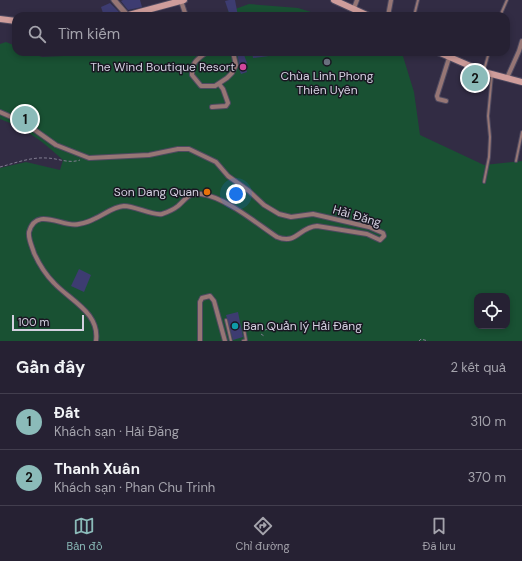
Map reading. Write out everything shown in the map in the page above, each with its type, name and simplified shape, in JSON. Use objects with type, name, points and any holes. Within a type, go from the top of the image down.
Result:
[{"type":"main road","points":[[140,12],[183,0]]},
{"type":"main road","points":[[334,0],[362,12]]},
{"type":"main road","points":[[0,19],[12,20]]},
{"type":"main road","points":[[446,56],[484,72],[522,82]]},
{"type":"street","points":[[114,0],[123,12]]},
{"type":"street","points":[[183,0],[185,12]]},
{"type":"street","points":[[354,8],[357,0]]},
{"type":"street","points":[[389,12],[391,0]]},
{"type":"street","points":[[507,78],[522,41]]},
{"type":"street","points":[[201,56],[192,66],[192,75],[201,86],[215,86],[232,73],[236,65],[234,56]]},
{"type":"street","points":[[446,101],[438,99],[437,96],[450,58]]},
{"type":"street","points":[[212,107],[226,106],[228,103],[223,89],[219,84]]},
{"type":"street","name":"Hải Đăng","points":[[0,112],[25,123],[56,145],[83,157],[149,156],[178,149],[189,149],[216,162],[232,179],[249,191],[264,205],[279,214],[291,217],[313,214],[369,227],[383,233],[384,236],[380,240],[367,234],[310,226],[295,238],[283,239],[277,237],[228,205],[200,194],[190,194],[173,209],[160,214],[126,206],[111,209],[94,220],[78,225],[51,219],[41,219],[33,224],[29,234],[35,253],[46,275],[54,284],[77,302],[91,318],[97,332],[96,341]]},
{"type":"street","points":[[200,341],[200,302],[202,298],[210,296],[214,301],[225,341]]},
{"type":"lane","points":[[415,12],[418,0]]},
{"type":"lane","points":[[502,12],[507,0]]},
{"type":"lane","points":[[484,72],[489,56]]},
{"type":"lane","points":[[484,182],[489,158],[490,137],[488,116],[492,74]]},
{"type":"lane","points":[[516,161],[522,132]]},
{"type":"lane","points":[[226,320],[231,341]]},
{"type":"lane","points":[[244,329],[246,340],[244,341]]},
{"type":"path","points":[[0,167],[34,159],[46,158],[74,162],[83,157]]},
{"type":"path","points":[[265,330],[274,327]]},
{"type":"path","points":[[419,341],[421,339],[428,341]]},
{"type":"green space","points":[[249,4],[298,8],[311,12],[227,12]]},
{"type":"green space","points":[[6,42],[12,44],[12,56],[403,56],[414,92],[420,135],[484,165],[522,161],[522,341],[0,341],[0,168],[26,162],[60,170],[63,160],[34,136],[0,119],[0,44]]},
{"type":"building","points":[[140,0],[142,7],[128,10],[121,1]]},
{"type":"building","points":[[235,0],[237,12],[229,12],[225,1]]},
{"type":"building","points":[[110,3],[119,12],[103,12],[101,7]]},
{"type":"building","points":[[238,56],[244,56],[248,68],[246,69],[247,72],[241,74]]},
{"type":"building","points":[[253,56],[269,56],[253,58]]},
{"type":"building","points":[[79,269],[91,275],[84,292],[71,286]]},
{"type":"building","name":"Ban Quản lý Hải Đăng","points":[[238,312],[243,337],[233,340],[226,315]]},
{"type":"place","name":"Chùa Linh Phong Thiên Uyên","points":[[327,62]]},
{"type":"place","name":"The Wind Boutique Resort","points":[[243,67]]},
{"type":"place","name":"Thanh Xuân","points":[[475,78]]},
{"type":"place","name":"Đất","points":[[25,119]]},
{"type":"place","name":"Son Dang Quan","points":[[207,192]]},
{"type":"place","name":"Ban Quản lý Hải Đăng","points":[[235,326]]}]
